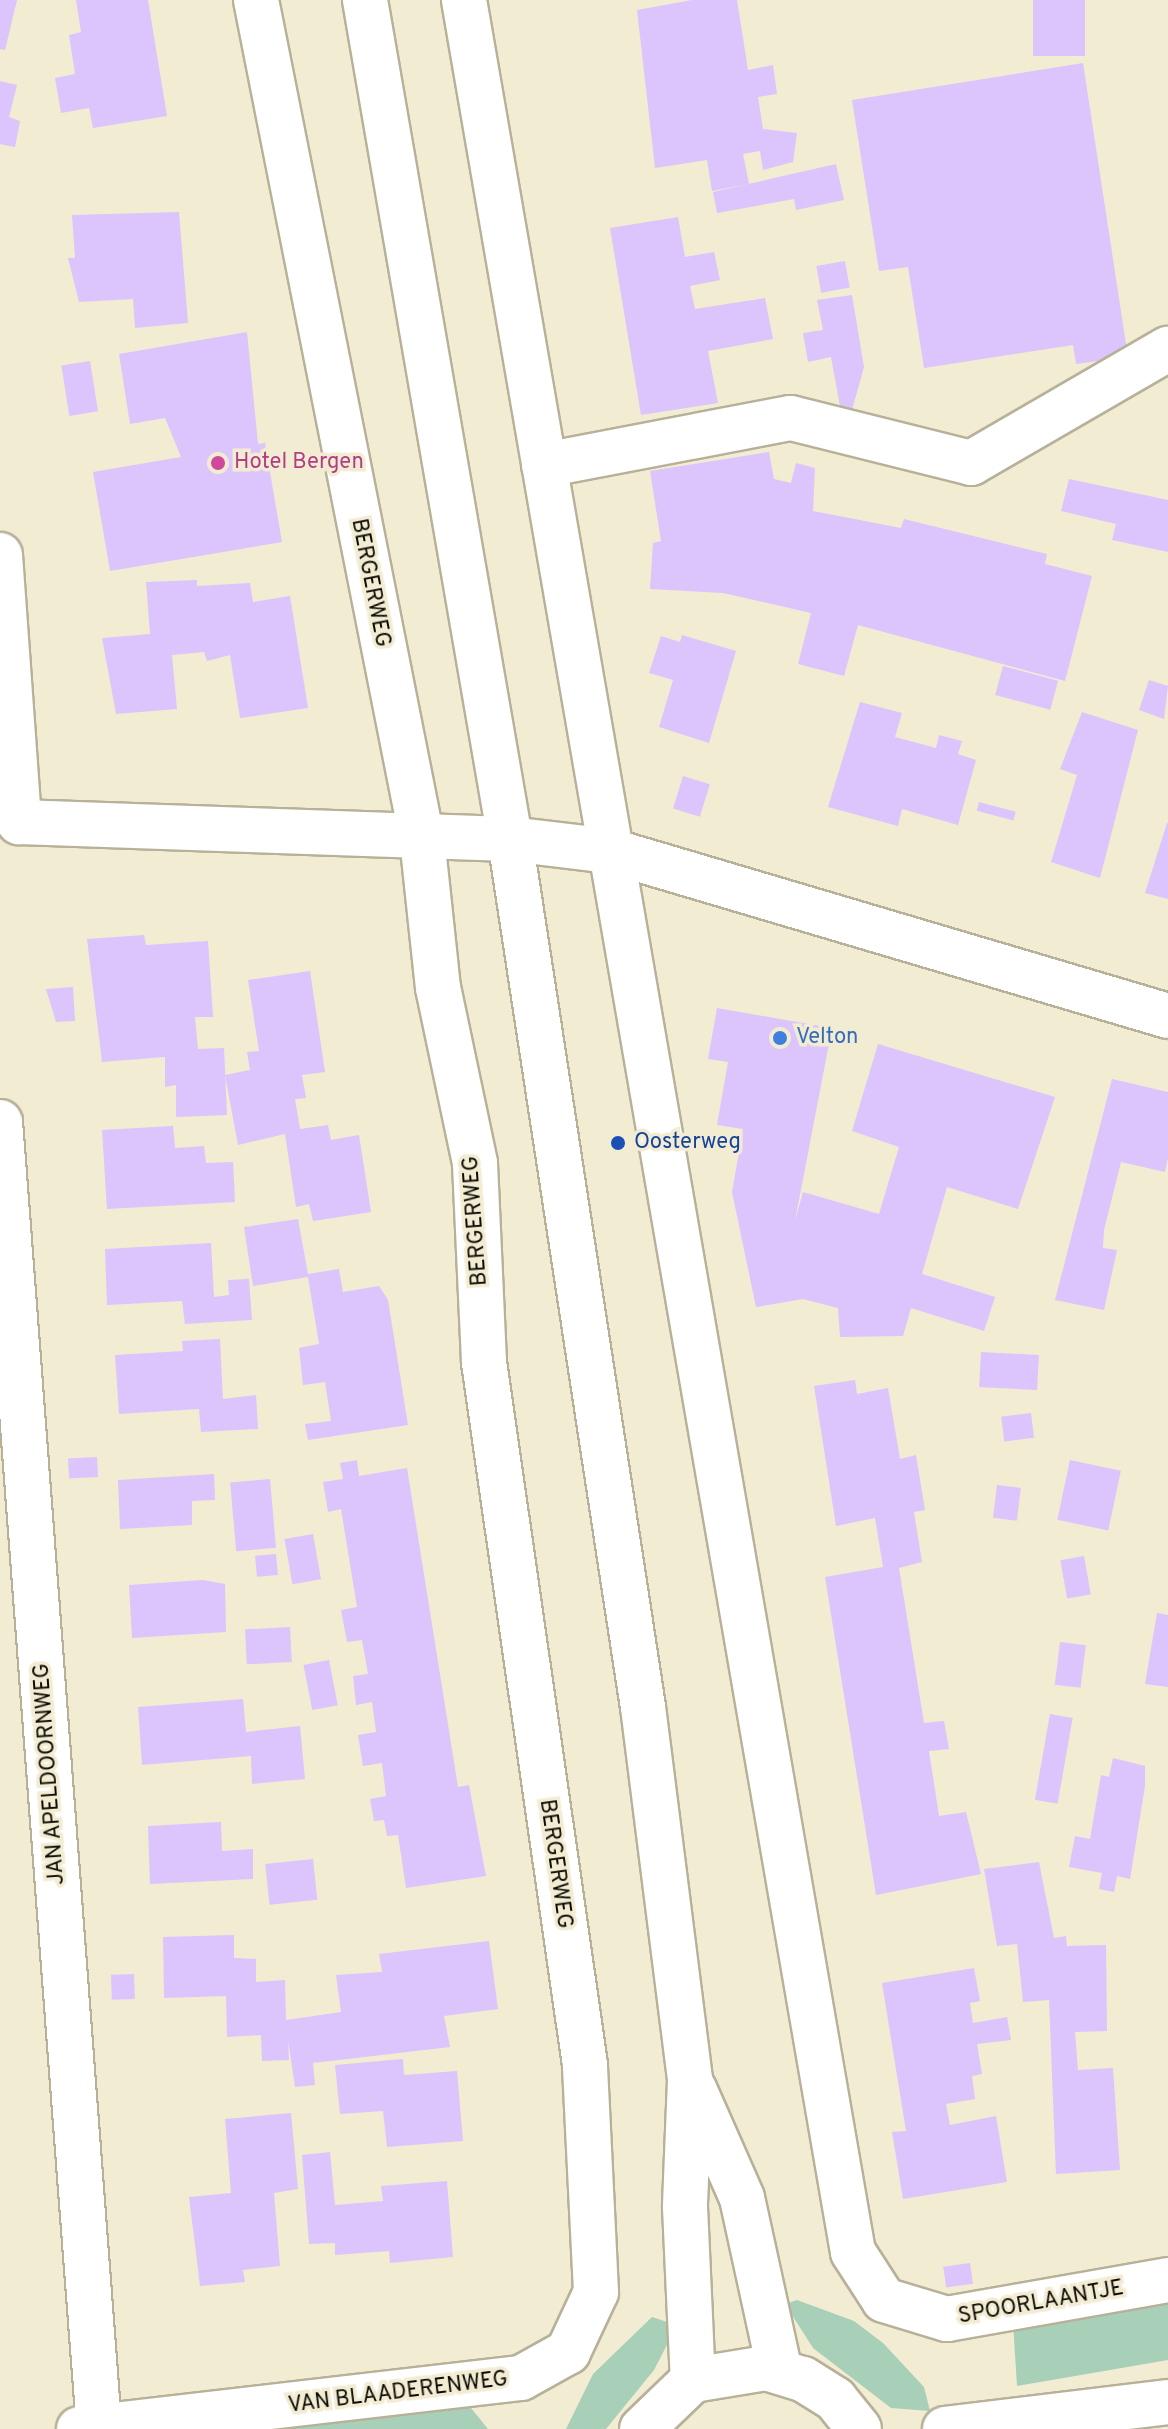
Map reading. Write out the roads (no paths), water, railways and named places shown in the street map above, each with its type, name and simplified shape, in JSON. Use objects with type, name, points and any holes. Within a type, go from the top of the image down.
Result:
[{"type":"street","name":"BERGERWEG","points":[[256,0],[422,839],[438,988],[475,1163],[484,1362],[585,2065],[596,2292],[568,2352]]},
{"type":"street","points":[[365,0],[510,839],[643,1707],[690,2080],[685,2207],[693,2380]]},
{"type":"street","points":[[464,0],[611,851]]},
{"type":"street","points":[[544,465],[791,418],[971,463],[1168,349]]},
{"type":"street","points":[[0,555],[10,829],[510,839],[611,851],[1168,1016]]},
{"type":"street","name":"SPOORLAANTJE","points":[[611,851],[853,2252],[874,2289],[918,2314],[947,2319],[1168,2280]]},
{"type":"street","name":"JAN APELDOORNWEG","points":[[0,1122],[89,2428]]},
{"type":"street","points":[[690,2080],[742,2198],[780,2372]]},
{"type":"street","name":"VAN BLAADERENWEG","points":[[89,2428],[507,2381],[568,2352]]},
{"type":"street","points":[[642,2429],[693,2380],[728,2369],[780,2372],[835,2399],[859,2429]]},
{"type":"street","points":[[945,2429],[1168,2402]]},
{"type":"place","name":"Hotel Bergen","points":[[218,463]]},
{"type":"place","name":"Velton","points":[[780,1038]]},
{"type":"place","name":"Oosterweg","points":[[618,1143]]}]
